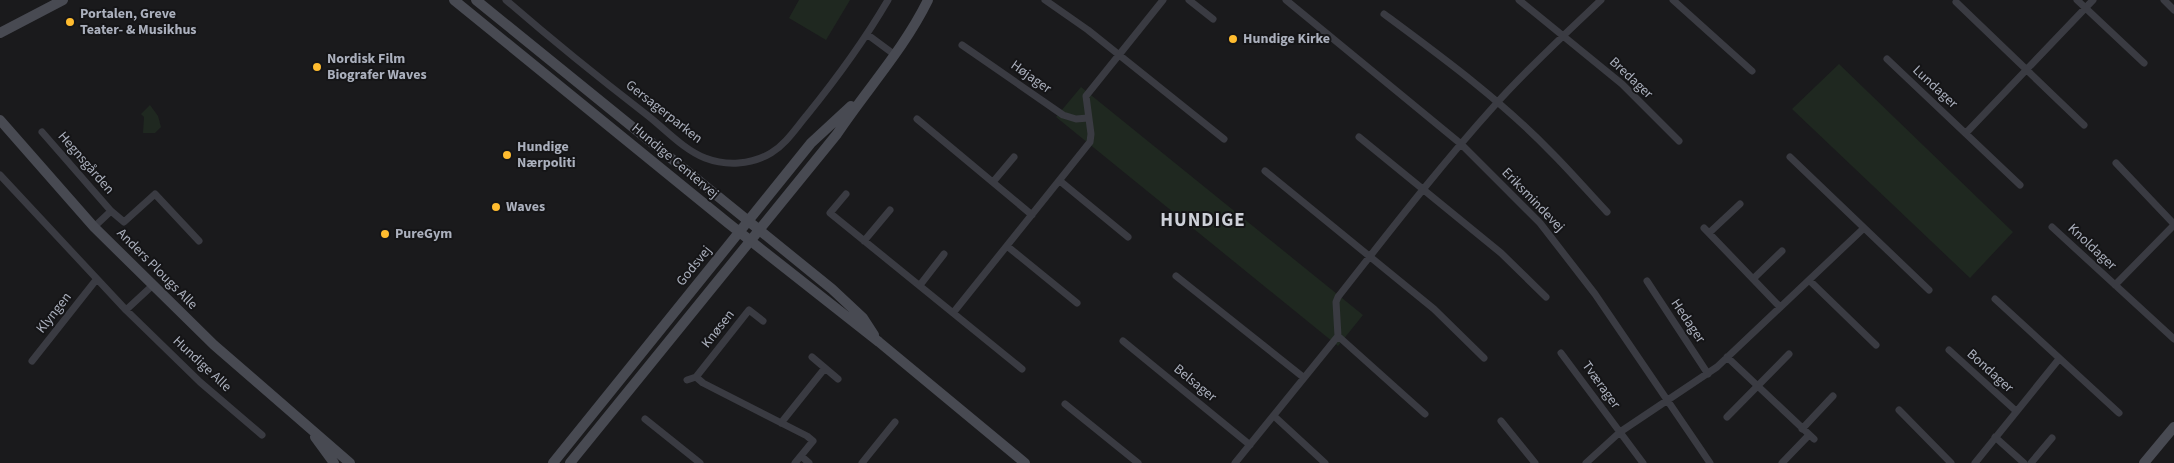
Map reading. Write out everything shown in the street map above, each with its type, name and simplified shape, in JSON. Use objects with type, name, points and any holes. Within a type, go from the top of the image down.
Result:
[{"type":"street","points":[[0,33],[63,0]]},
{"type":"street","name":"Hundige Centervej","points":[[454,0],[739,232],[879,342],[1025,463]]},
{"type":"street","name":"Hundige Centervej","points":[[476,0],[851,306],[863,318],[879,342]]},
{"type":"street","name":"Gersagerparken","points":[[506,0],[597,76],[693,151],[717,162],[730,164],[758,159],[771,154],[784,143],[844,69],[868,35],[888,0]]},
{"type":"street","name":"Godsvej","points":[[570,463],[837,134],[864,94],[895,55],[928,0]]},
{"type":"street","points":[[1045,0],[1119,54],[1224,139]]},
{"type":"street","points":[[953,313],[1090,142],[1091,134],[1086,96],[1162,0]]},
{"type":"street","points":[[1189,0],[1212,19]]},
{"type":"street","name":"Eriksmindevej","points":[[1286,0],[1461,144],[1540,223],[1567,255],[1710,463]]},
{"type":"street","name":"Bredager","points":[[1519,0],[1622,84],[1679,141]]},
{"type":"street","points":[[1236,463],[1338,336],[1336,302],[1338,297],[1496,103],[1601,0]]},
{"type":"street","points":[[1673,0],[1752,71]]},
{"type":"street","points":[[2077,0],[2144,63]]},
{"type":"street","points":[[1966,133],[2092,0]]},
{"type":"street","points":[[2164,0],[2174,10]]},
{"type":"street","points":[[1959,2],[2084,125]]},
{"type":"street","points":[[1384,14],[1447,60],[1496,103],[1551,152],[1607,212]]},
{"type":"street","points":[[868,35],[895,55]]},
{"type":"street","name":"Højager","points":[[962,45],[1063,115],[1076,119],[1088,118]]},
{"type":"street","name":"Lundager","points":[[1887,59],[2020,185]]},
{"type":"street","name":"Godsvej","points":[[553,463],[811,142],[864,94]]},
{"type":"street","name":"Anders Plougs Alle","points":[[0,120],[94,227],[214,345],[307,426],[326,440],[350,463]]},
{"type":"street","points":[[917,120],[1032,215]]},
{"type":"street","name":"Hegnsgården","points":[[42,132],[111,211],[124,222],[155,194],[199,241]]},
{"type":"street","points":[[1359,137],[1501,253],[1546,297]]},
{"type":"street","points":[[993,182],[1014,157]]},
{"type":"street","points":[[1790,157],[1929,290]]},
{"type":"street","name":"Knoldager","points":[[2115,285],[2174,224],[2116,163]]},
{"type":"street","points":[[1265,171],[1434,310],[1484,358]]},
{"type":"street","name":"Hundige Alle","points":[[0,175],[126,310],[200,382],[262,435]]},
{"type":"street","points":[[1060,181],[1128,237]]},
{"type":"street","points":[[846,194],[830,213],[1022,369]]},
{"type":"street","points":[[1740,204],[1707,231],[1780,307]]},
{"type":"street","points":[[864,241],[890,210]]},
{"type":"street","name":"Hegnsgården","points":[[94,227],[111,211]]},
{"type":"street","name":"Knoldager","points":[[2052,227],[2174,339]]},
{"type":"street","points":[[1586,463],[1620,432],[1708,374],[1864,228]]},
{"type":"street","points":[[1007,246],[1077,303]]},
{"type":"street","points":[[1753,279],[1782,251]]},
{"type":"street","points":[[920,285],[944,254]]},
{"type":"street","points":[[1176,276],[1304,377]]},
{"type":"street","name":"Klyngen","points":[[32,361],[96,280]]},
{"type":"street","points":[[1809,280],[1876,345]]},
{"type":"street","name":"Hedager","points":[[1647,281],[1708,374]]},
{"type":"street","points":[[126,310],[152,284]]},
{"type":"street","points":[[1995,299],[2119,413]]},
{"type":"street","name":"Knøsen","points":[[696,377],[748,310],[763,321]]},
{"type":"street","points":[[1338,336],[1425,414]]},
{"type":"street","name":"Belsager","points":[[1123,342],[1250,445]]},
{"type":"street","name":"Bondager","points":[[1948,350],[2016,411]]},
{"type":"street","name":"Tværager","points":[[1561,353],[1643,463]]},
{"type":"street","points":[[1727,417],[1789,354]]},
{"type":"street","points":[[1727,357],[1811,437],[1782,463]]},
{"type":"street","points":[[812,358],[838,379]]},
{"type":"street","name":"Bondager","points":[[1975,463],[2059,359]]},
{"type":"street","points":[[781,423],[825,368]]},
{"type":"street","points":[[688,380],[696,377],[703,383],[813,441],[796,463]]},
{"type":"street","points":[[1802,429],[1833,396]]},
{"type":"street","points":[[1065,404],[1138,463]]},
{"type":"street","points":[[1899,410],[1951,463]]},
{"type":"street","points":[[1274,416],[1325,463]]},
{"type":"street","points":[[645,419],[700,463]]},
{"type":"street","points":[[1500,421],[1535,463]]},
{"type":"street","points":[[862,463],[895,422]]},
{"type":"street","name":"Anders Plougs Alle","points":[[307,426],[334,463]]},
{"type":"street","points":[[2144,463],[2174,427]]},
{"type":"street","points":[[1995,437],[2024,463]]},
{"type":"street","points":[[2031,463],[2052,438]]},
{"type":"street","points":[[801,456],[809,463]]},
{"type":"shaded area","points":[[799,0],[850,0],[826,40],[789,18]]},
{"type":"shaded area","points":[[1839,64],[2013,232],[1970,278],[1792,109]]},
{"type":"shaded area","points":[[1081,87],[1363,315],[1338,346],[1056,117]]},
{"type":"shaded area","points":[[150,105],[158,116],[161,127],[155,133],[143,133],[144,117],[141,114]]},
{"type":"place","name":"Portalen, Greve Teater- & Musikhus","points":[[70,22]]},
{"type":"place","name":"Hundige Kirke","points":[[1233,39]]},
{"type":"place","name":"Nordisk Film Biografer Waves","points":[[317,67]]},
{"type":"place","name":"Hundige Nærpoliti","points":[[507,155]]},
{"type":"place","name":"Waves","points":[[496,207]]},
{"type":"place","name":"PureGym","points":[[385,234]]},
{"type":"district","name":"HUNDIGE","points":[[1203,220]]}]
